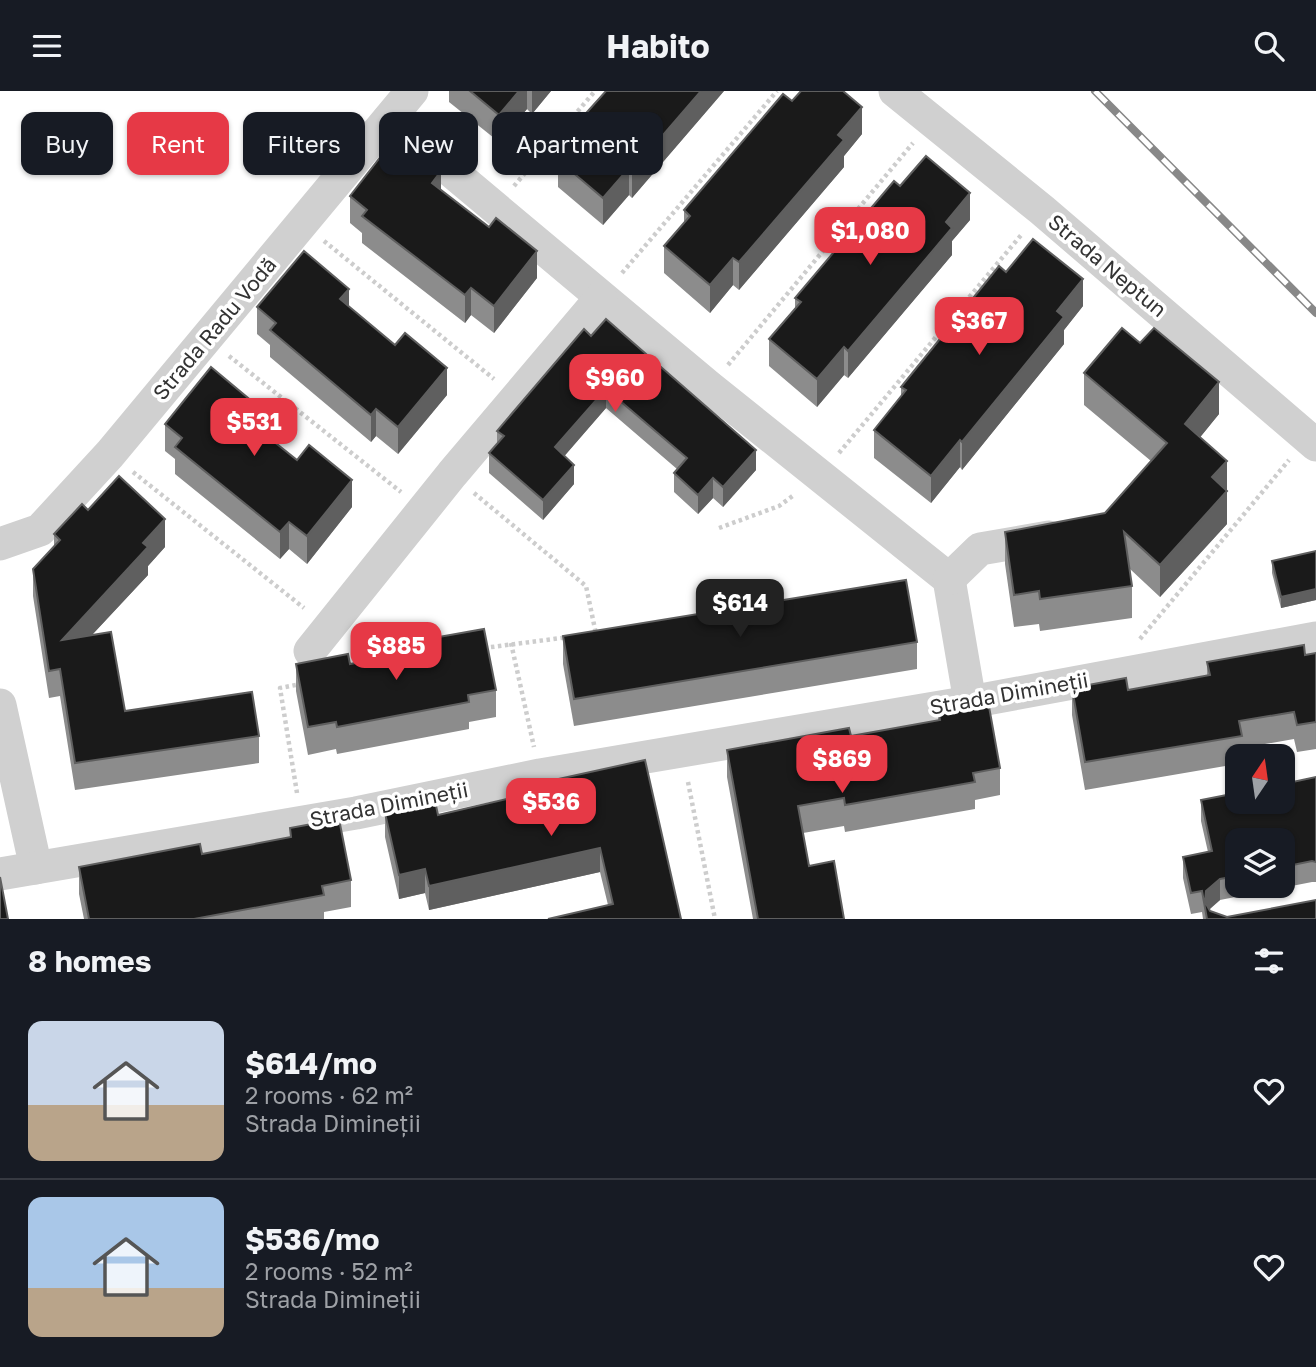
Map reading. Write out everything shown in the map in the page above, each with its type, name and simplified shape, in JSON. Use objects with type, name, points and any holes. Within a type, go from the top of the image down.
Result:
[{"type":"street","name":"Strada Radu Vodă","points":[[395,112],[412,91]]},
{"type":"street","name":"Strada Neptun","points":[[895,91],[1042,210],[1312,441]]},
{"type":"street","name":"Strada Radu Vodă","points":[[0,544],[40,530],[110,454],[379,131]]},
{"type":"street","points":[[456,175],[709,387],[949,579],[970,702]]},
{"type":"street","points":[[315,654],[423,510],[601,298]]},
{"type":"street","points":[[949,579],[980,548],[1081,532]]},
{"type":"street","name":"Strada Dimineții","points":[[0,874],[301,821],[540,775],[970,702],[1316,638]]},
{"type":"street","points":[[0,705],[36,868]]},
{"type":"path","points":[[495,208],[595,91]]},
{"type":"path","points":[[601,298],[777,91]]},
{"type":"path","points":[[709,387],[931,121]]},
{"type":"path","points":[[719,528],[779,506],[819,477],[1042,210]]},
{"type":"path","points":[[303,224],[516,398]]},
{"type":"path","points":[[208,338],[423,510]]},
{"type":"path","points":[[1111,675],[1312,441]]},
{"type":"path","points":[[110,454],[315,654],[280,688],[301,821]]},
{"type":"path","points":[[452,474],[586,586],[596,635]]},
{"type":"path","points":[[584,636],[610,632]]},
{"type":"path","points":[[470,650],[572,637]]},
{"type":"path","points":[[511,643],[540,775]]},
{"type":"path","points":[[681,750],[715,919]]},
{"type":"building","points":[[470,91],[519,91],[502,112],[495,112]]},
{"type":"building","points":[[606,91],[701,91],[663,135],[663,112],[587,112]]},
{"type":"building","points":[[801,91],[843,91],[862,107],[838,135],[844,140],[739,262],[733,258],[710,285],[664,246],[690,216],[684,210],[783,94],[792,101]]},
{"type":"building","points":[[926,156],[970,193],[946,222],[952,228],[848,351],[844,347],[817,379],[769,339],[801,302],[795,298],[894,181],[900,186]]},
{"type":"building","points":[[379,159],[379,175],[438,175],[432,183],[489,227],[496,218],[537,251],[494,306],[471,288],[465,295],[362,216],[367,210],[350,196]]},
{"type":"building","points":[[576,175],[623,175],[603,198]]},
{"type":"building","points":[[1033,239],[1083,279],[1057,311],[1064,317],[931,476],[874,430],[906,390],[901,387],[999,266],[1006,272]]},
{"type":"building","points":[[304,251],[349,289],[340,299],[395,345],[405,333],[447,368],[398,427],[376,409],[371,415],[270,330],[276,323],[257,307]]},
{"type":"building","points":[[606,319],[756,450],[723,487],[713,478],[698,495],[674,473],[687,458],[606,389],[555,447],[574,465],[543,500],[489,453],[504,436],[497,431],[584,329],[591,336]]},
{"type":"building","points":[[1122,328],[1140,343],[1154,328],[1219,382],[1185,424],[1227,461],[1212,477],[1227,491],[1160,565],[1124,532],[1132,586],[1040,599],[1039,591],[1014,595],[1005,532],[1105,513],[1167,443],[1084,373]]},
{"type":"building","points":[[211,367],[254,403],[243,417],[297,460],[309,445],[352,480],[307,536],[289,522],[280,532],[175,447],[182,438],[165,424]]},
{"type":"building","points":[[119,476],[165,519],[143,543],[148,547],[62,640],[111,632],[125,711],[252,692],[259,736],[75,763],[60,669],[49,671],[33,569],[60,540],[54,534],[82,504],[88,510]]},
{"type":"building","points":[[1316,551],[1316,589],[1281,597],[1272,561]]},
{"type":"building","points":[[906,580],[917,642],[574,699],[563,636]]},
{"type":"building","points":[[484,629],[496,690],[468,695],[469,702],[337,727],[336,722],[308,727],[296,664],[348,654],[350,664],[435,648],[433,638]]},
{"type":"building","points":[[1304,645],[1305,655],[1316,653],[1316,722],[1297,725],[1294,712],[1239,721],[1242,736],[1085,762],[1072,688],[1126,678],[1128,690],[1210,675],[1207,662]]},
{"type":"building","points":[[988,701],[1000,768],[973,773],[975,782],[845,805],[844,798],[798,806],[809,866],[834,861],[844,919],[758,919],[727,750],[849,728],[851,736],[940,720],[938,710]]},
{"type":"building","points":[[645,760],[681,919],[548,919],[613,904],[600,848],[429,886],[425,869],[399,875],[385,813],[435,801],[438,815],[524,795],[522,787]]},
{"type":"building","points":[[1316,777],[1316,862],[1295,865],[1295,828],[1225,828],[1225,878],[1206,891],[1205,902],[1210,911],[1227,917],[1316,900],[1316,919],[1207,919],[1202,891],[1191,893],[1183,857],[1212,851],[1201,800],[1225,795],[1225,814],[1295,814],[1295,781]]},
{"type":"building","points":[[339,819],[351,880],[322,886],[324,895],[194,919],[89,919],[79,867],[200,844],[202,854],[291,837],[290,828]]},
{"type":"building","points":[[0,877],[8,919],[0,919]]},
{"type":"railway","points":[[1095,91],[1316,313]]}]
